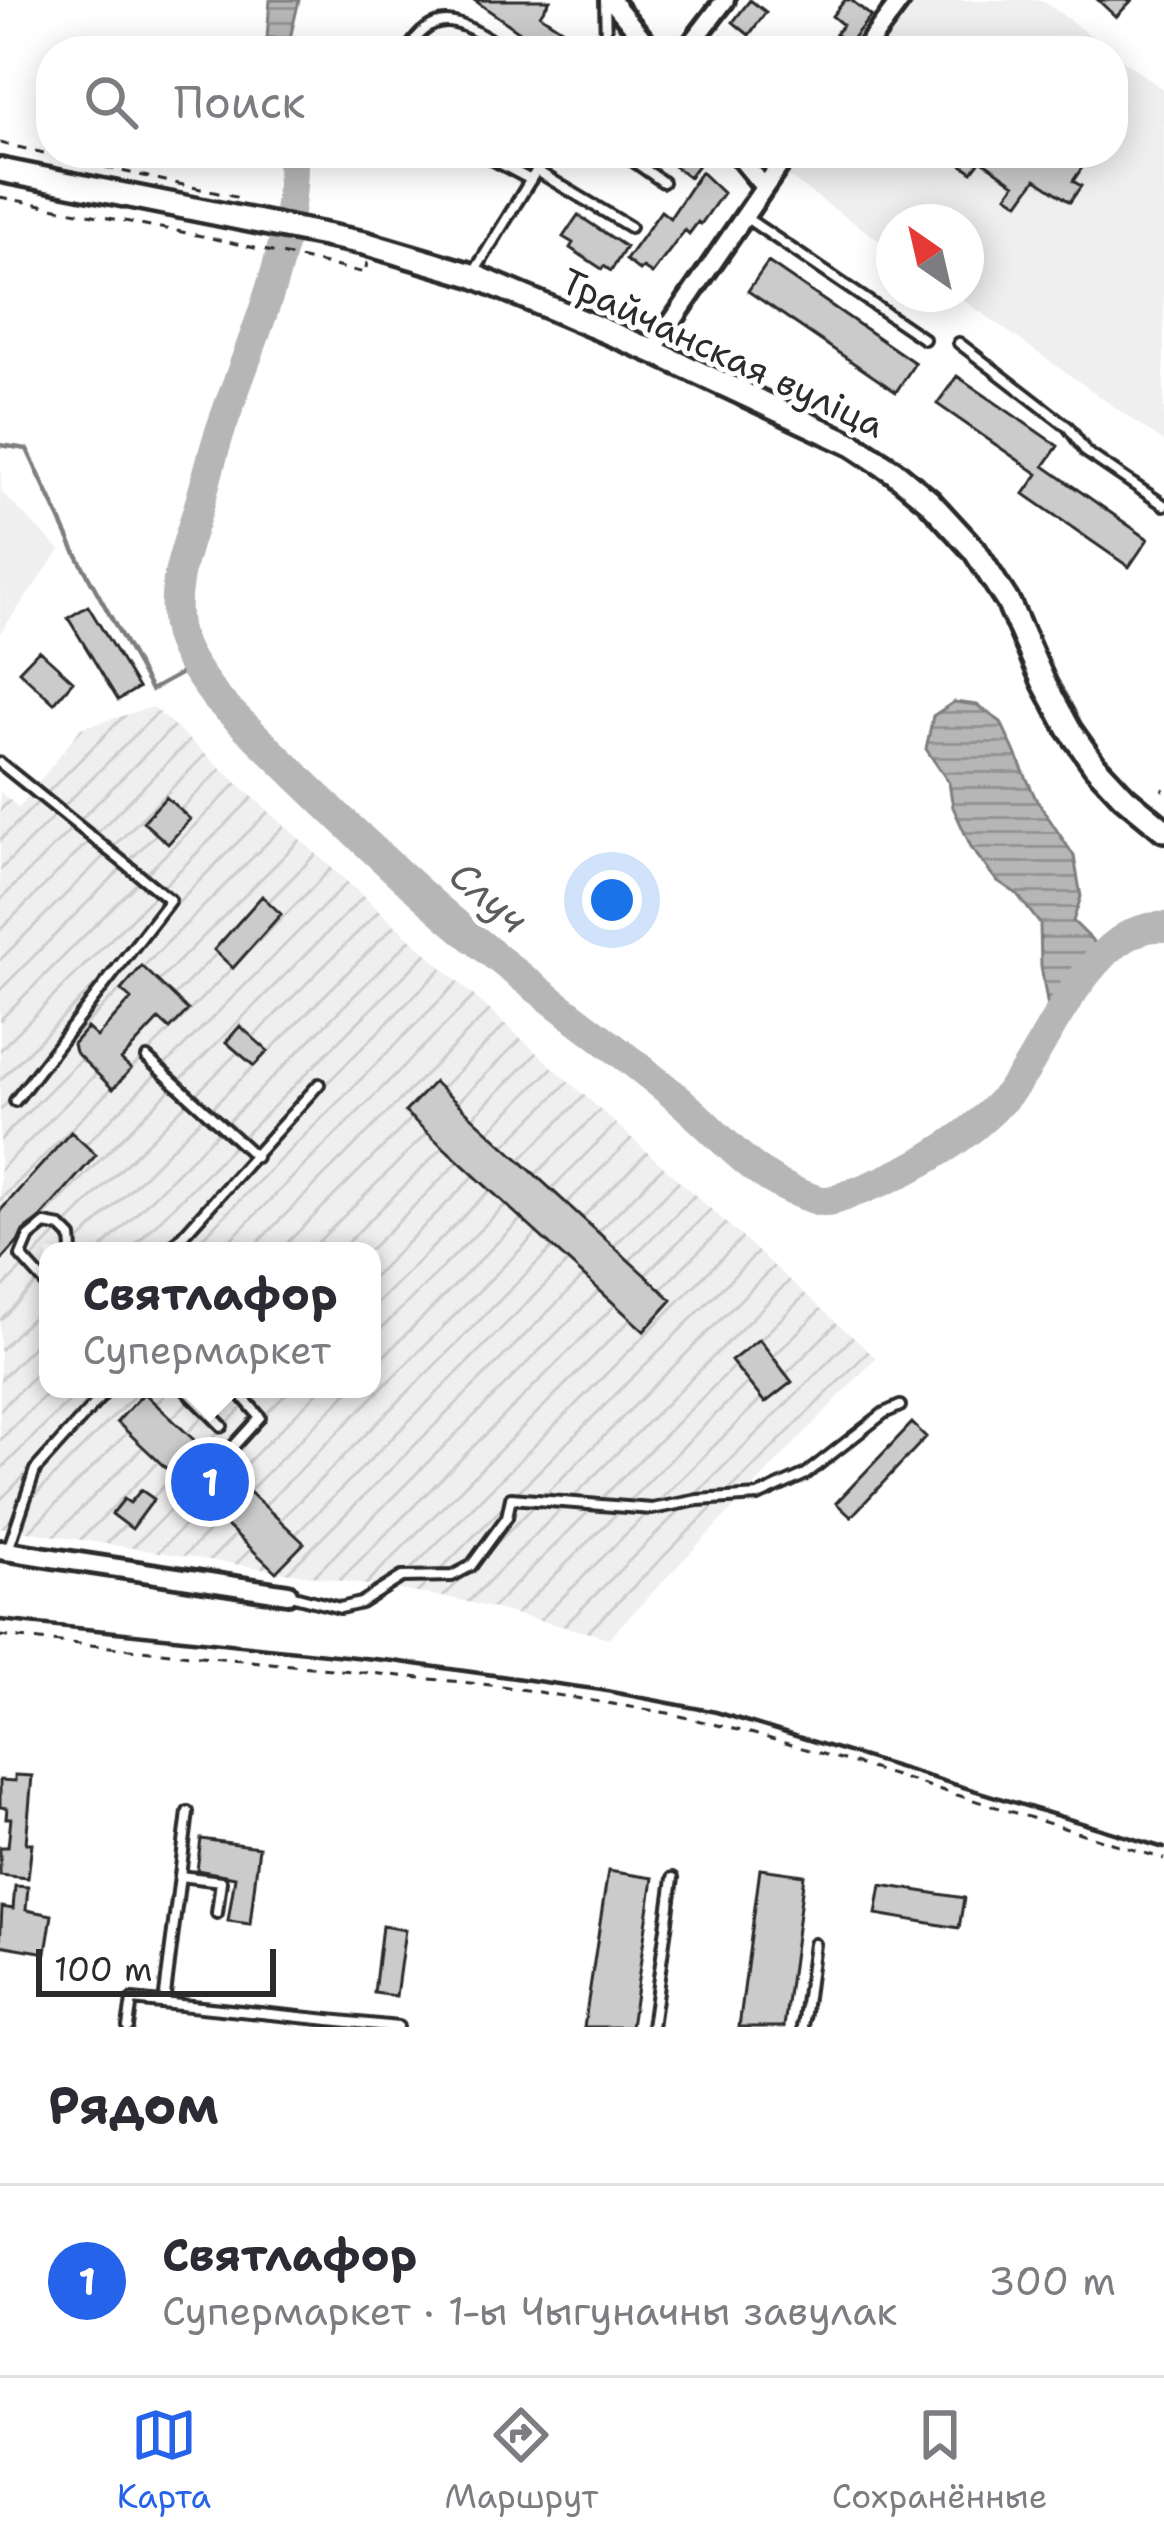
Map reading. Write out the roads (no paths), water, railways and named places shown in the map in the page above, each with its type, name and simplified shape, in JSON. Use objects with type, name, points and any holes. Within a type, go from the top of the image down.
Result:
[{"type":"street","points":[[608,0],[640,36]]},
{"type":"street","points":[[697,36],[725,0]]},
{"type":"street","points":[[874,36],[901,0]]},
{"type":"street","points":[[748,168],[764,187]]},
{"type":"street","points":[[652,351],[777,168]]},
{"type":"street","name":"Трайчанская вуліца","points":[[0,170],[208,201],[472,275],[652,351],[853,446],[929,501],[975,551],[1009,604],[1069,728],[1095,766],[1163,827]]},
{"type":"street","points":[[4,1551],[288,1594]]},
{"type":"lane","points":[[606,36],[608,0]]},
{"type":"lane","points":[[417,36],[432,22],[446,19],[479,36]]},
{"type":"lane","points":[[515,168],[630,227]]},
{"type":"lane","points":[[472,275],[539,168]]},
{"type":"lane","points":[[643,168],[663,182]]},
{"type":"lane","points":[[744,216],[923,339]]},
{"type":"lane","points":[[958,343],[1068,427],[1086,452],[1164,505]]},
{"type":"lane","points":[[0,764],[170,900],[15,1101]]},
{"type":"lane","points":[[147,1058],[256,1157]]},
{"type":"lane","points":[[177,1242],[319,1084]]},
{"type":"lane","points":[[39,1276],[21,1256],[28,1237],[45,1224],[61,1226],[71,1242]]},
{"type":"lane","points":[[4,1551],[35,1470],[100,1398]]},
{"type":"lane","points":[[194,1398],[222,1426]]},
{"type":"lane","points":[[230,1450],[260,1417],[244,1398]]},
{"type":"lane","points":[[288,1594],[340,1608],[361,1603],[401,1577],[452,1576],[472,1566],[507,1517],[511,1498],[652,1509],[758,1496],[806,1474],[884,1413],[900,1406]]},
{"type":"lane","points":[[164,2003],[188,1813]]},
{"type":"lane","points":[[180,1876],[221,1881],[217,1913]]},
{"type":"lane","points":[[652,2027],[673,1878]]},
{"type":"lane","points":[[803,2027],[814,1944]]},
{"type":"lane","points":[[128,2027],[132,2000],[398,2027]]},
{"type":"waterway","name":"Случ","points":[[293,168],[280,256],[184,553],[176,596],[177,626],[187,655],[216,698],[424,896],[670,1092],[767,1177],[823,1201],[905,1171],[973,1128],[1010,1092],[1100,958],[1141,930],[1164,927]]},
{"type":"waterway","points":[[0,445],[27,449],[74,550],[151,690],[193,667]]},
{"type":"railway","points":[[0,1620],[393,1661],[601,1690],[716,1712],[1164,1848]]},
{"type":"place","name":"Святлафор","points":[[210,1482]]}]
